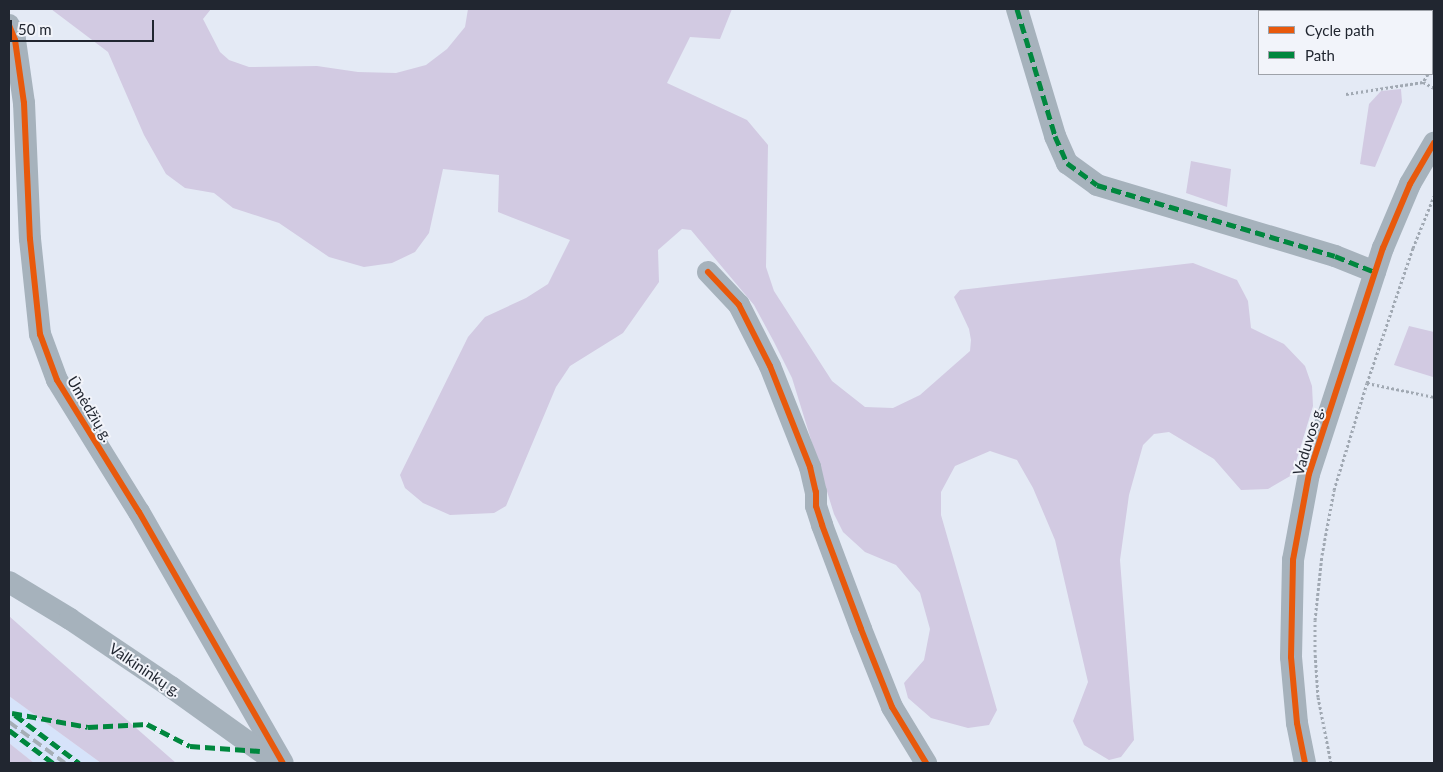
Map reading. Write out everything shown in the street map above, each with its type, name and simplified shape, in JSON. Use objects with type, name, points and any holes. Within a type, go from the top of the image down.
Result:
[{"type":"street","points":[[1017,9],[1055,136],[1067,163],[1097,185],[1335,256],[1375,272]]},
{"type":"street","name":"Ūmėdžių g.","points":[[9,25],[15,40],[24,103],[30,239],[40,334],[54,371],[82,422],[139,512],[283,763]]},
{"type":"street","name":"Vaduvos g.","points":[[1305,763],[1297,723],[1291,657],[1294,560],[1310,474],[1375,272],[1410,184],[1434,143]]},
{"type":"street","points":[[708,272],[739,305],[770,366],[810,467],[816,492],[816,506],[861,629],[892,707],[926,763]]},
{"type":"street","name":"Valkininkų g.","points":[[9,582],[70,619],[156,676],[277,763]]},
{"type":"path","points":[[1423,82],[1427,75]]},
{"type":"path","points":[[1346,94],[1423,82],[1434,88]]},
{"type":"path","points":[[1331,763],[1318,697],[1315,620],[1322,555],[1334,490],[1367,382],[1413,248],[1434,196]]},
{"type":"path","points":[[1367,382],[1434,397]]},
{"type":"shaded area","points":[[51,9],[211,9],[203,19],[220,52],[229,60],[249,67],[317,66],[358,72],[396,73],[426,65],[447,49],[465,27],[468,9],[732,9],[720,39],[690,37],[667,83],[747,120],[768,145],[766,267],[774,291],[832,381],[865,407],[893,408],[920,395],[970,351],[969,329],[954,297],[960,290],[1193,263],[1237,280],[1248,301],[1251,328],[1284,344],[1305,366],[1312,386],[1313,406],[1292,475],[1268,489],[1241,490],[1214,459],[1169,432],[1154,434],[1143,445],[1129,495],[1120,560],[1134,740],[1121,757],[1109,760],[1084,745],[1073,721],[1088,682],[1055,540],[1033,488],[1017,460],[990,451],[955,466],[941,492],[941,515],[997,710],[989,725],[968,728],[931,718],[908,698],[904,683],[924,660],[930,629],[920,593],[896,565],[865,552],[843,532],[834,514],[792,378],[774,342],[754,305],[691,230],[682,229],[658,250],[659,282],[623,333],[570,366],[556,387],[506,506],[494,513],[450,515],[423,503],[405,488],[400,475],[468,337],[485,317],[526,298],[548,284],[570,240],[498,212],[499,175],[443,169],[429,233],[415,252],[392,263],[364,267],[329,257],[279,223],[233,208],[214,193],[185,188],[166,174],[144,135],[108,52]]},
{"type":"shaded area","points":[[1401,89],[1402,102],[1375,167],[1360,164],[1369,104],[1381,91]]},
{"type":"shaded area","points":[[1191,161],[1231,169],[1227,207],[1186,193]]},
{"type":"shaded area","points":[[1409,326],[1434,332],[1433,377],[1394,365]]},
{"type":"shaded area","points":[[9,616],[176,763],[101,763],[9,696]]},
{"type":"shaded area","points":[[9,696],[101,763],[34,763],[9,743]]},
{"type":"shaded area","points":[[9,743],[34,763],[9,763]]},
{"type":"railway","points":[[9,722],[65,763]]},
{"type":"marked path","points":[[1017,9],[1055,136],[1067,163],[1097,185],[1335,256],[1375,272]]},
{"type":"marked path","points":[[12,713],[88,727],[147,724],[190,746],[260,751]]},
{"type":"marked path","points":[[15,715],[79,763]]},
{"type":"marked path","points":[[9,730],[53,763]]},
{"type":"cycle path","points":[[9,25],[15,40],[24,103],[30,239],[40,334],[57,380],[139,512],[283,763]]},
{"type":"cycle path","points":[[1305,763],[1297,723],[1291,657],[1293,560],[1309,474],[1383,248],[1410,184],[1434,143]]},
{"type":"cycle path","points":[[708,272],[739,305],[770,366],[810,467],[816,492],[816,506],[861,629],[892,707],[926,763]]}]
